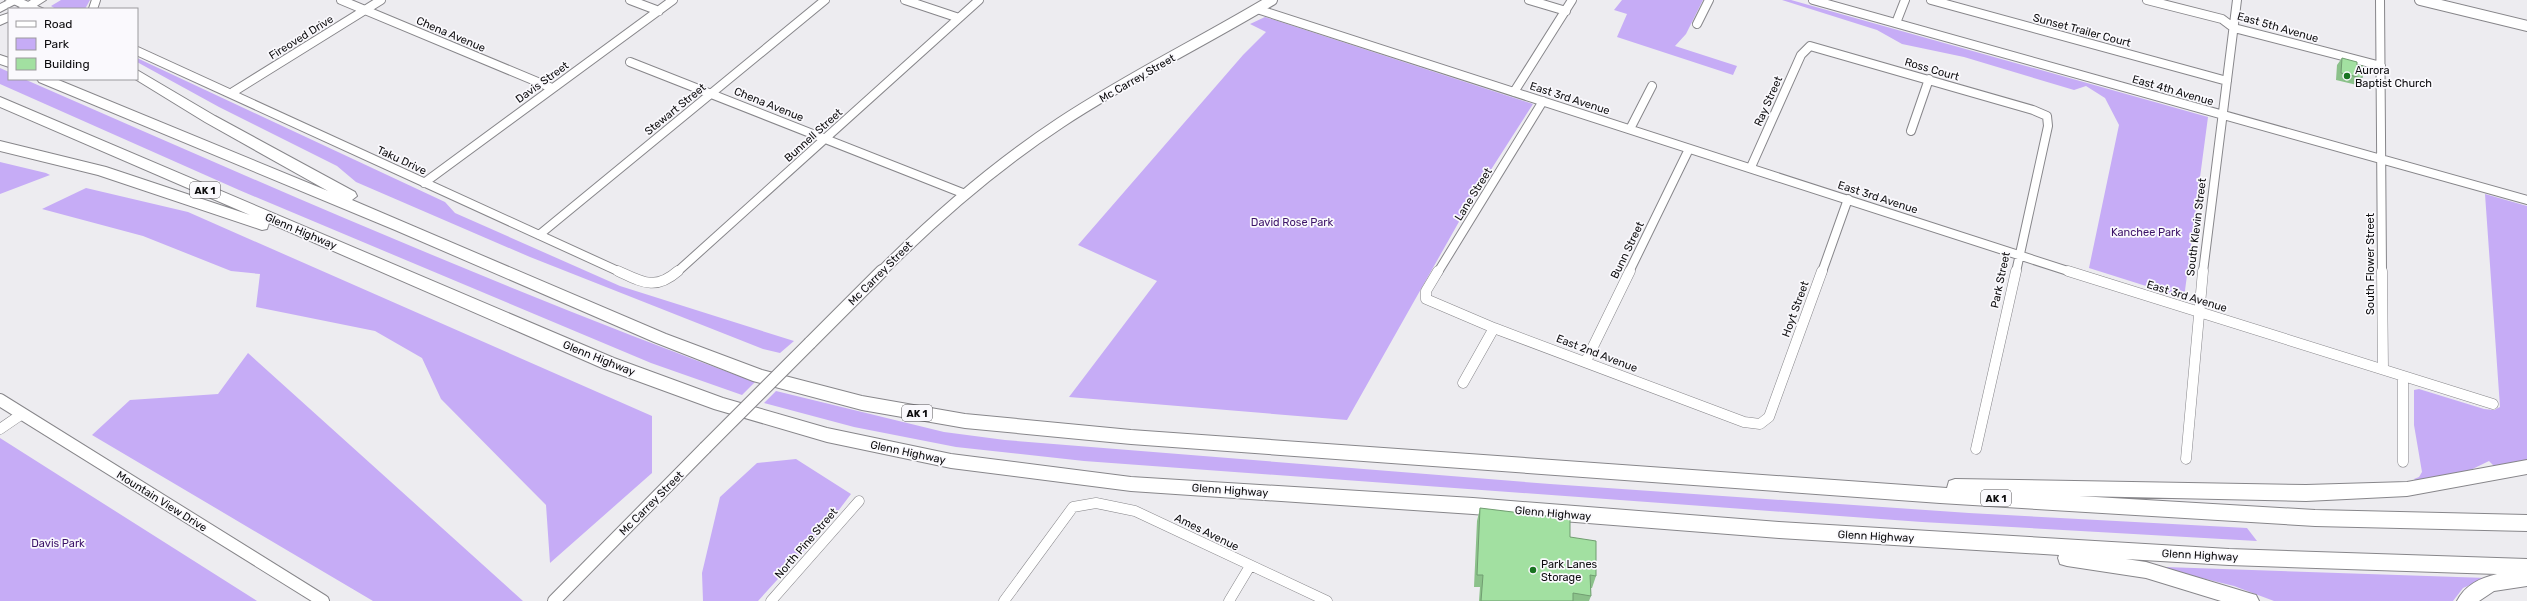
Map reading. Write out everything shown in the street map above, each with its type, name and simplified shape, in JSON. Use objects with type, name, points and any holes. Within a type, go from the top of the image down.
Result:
[{"type":"highway","points":[[138,75],[210,119],[400,226]]},
{"type":"highway","name":"AK 1","points":[[46,80],[400,226],[660,338],[759,376],[862,404],[965,421],[1131,438],[1820,486],[2315,518],[2527,523]]},
{"type":"highway","name":"Glenn Highway","points":[[0,102],[608,363],[720,404],[828,435],[951,461],[1131,484],[1473,506],[1779,530],[2237,557],[2527,567]]},
{"type":"highway","points":[[0,146],[101,171],[173,194],[409,277]]},
{"type":"highway","points":[[1820,486],[1950,486],[2306,493],[2407,489],[2527,467]]},
{"type":"highway","points":[[1779,530],[2097,561],[2188,581],[2249,601]]},
{"type":"highway","points":[[2467,601],[2487,586],[2500,582],[2527,578]]},
{"type":"main road","points":[[0,9],[25,3]]},
{"type":"street","name":"Chena Avenue","points":[[341,0],[552,88]]},
{"type":"street","name":"Fireoved Drive","points":[[233,92],[381,0]]},
{"type":"street","points":[[630,0],[659,11]]},
{"type":"street","name":"Davis Street","points":[[424,183],[673,0]]},
{"type":"street","name":"Stewart Street","points":[[539,235],[826,0]]},
{"type":"street","points":[[905,0],[958,18]]},
{"type":"street","name":"Bunnell Street","points":[[659,283],[672,276],[979,0]]},
{"type":"street","name":"Mc Carrey Street","points":[[554,601],[905,246],[965,194],[1032,142],[1090,104],[1272,0]]},
{"type":"street","points":[[1530,0],[1566,11]]},
{"type":"street","points":[[1514,92],[1572,0]]},
{"type":"street","points":[[1697,24],[1709,0]]},
{"type":"street","name":"East 4th Avenue","points":[[1813,0],[2221,116],[2527,200]]},
{"type":"street","points":[[1896,23],[1905,0]]},
{"type":"street","name":"Sunset Trailer Court","points":[[1932,0],[2227,81]]},
{"type":"street","name":"East 5th Avenue","points":[[2147,0],[2222,19],[2234,28],[2381,66]]},
{"type":"street","name":"South Klevin Street","points":[[2186,459],[2198,311],[2221,116],[2225,109],[2237,0]]},
{"type":"street","name":"South Flower Street","points":[[2380,0],[2383,369]]},
{"type":"street","points":[[2420,0],[2527,26]]},
{"type":"street","name":"East 3rd Avenue","points":[[1257,9],[1689,149],[1750,167],[2493,404]]},
{"type":"street","name":"Ross Court","points":[[1810,46],[1929,79],[2033,110],[2046,116]]},
{"type":"street","name":"Ray Street","points":[[1750,167],[1801,55],[1810,46]]},
{"type":"street","name":"Taku Drive","points":[[138,51],[233,92],[424,183],[645,283],[659,283]]},
{"type":"street","name":"Chena Avenue","points":[[630,62],[712,93],[965,194]]},
{"type":"street","points":[[1911,130],[1929,79]]},
{"type":"street","points":[[1630,129],[1652,86]]},
{"type":"street","name":"Lane Street","points":[[1426,299],[1426,291],[1543,101]]},
{"type":"street","name":"Park Street","points":[[1976,450],[2048,126],[2046,116]]},
{"type":"street","name":"Bunn Street","points":[[1586,361],[1689,149]]},
{"type":"street","name":"Hoyt Street","points":[[1760,424],[1769,417],[1848,199]]},
{"type":"street","name":"East 2nd Avenue","points":[[1426,299],[1494,328],[1586,361],[1744,422],[1760,424]]},
{"type":"street","points":[[1463,383],[1494,328]]},
{"type":"street","points":[[2403,376],[2403,462]]},
{"type":"street","name":"Mountain View Drive","points":[[0,400],[324,601]]},
{"type":"street","points":[[0,428],[22,414]]},
{"type":"street","name":"North Pine Street","points":[[771,601],[860,501]]},
{"type":"street","name":"Ames Avenue","points":[[1004,601],[1073,507],[1091,503],[1120,507],[1135,511],[1327,601]]},
{"type":"street","points":[[1229,601],[1250,566]]},
{"type":"green space","points":[[61,0],[90,0],[86,8],[54,8],[51,6]]},
{"type":"green space","points":[[1622,0],[1703,0],[1686,34],[1675,46],[1737,66],[1733,75],[1617,37],[1627,14],[1614,10]]},
{"type":"green space","name":"Kanchee Park","points":[[1782,0],[1791,0],[2208,117],[2184,298],[2089,268],[2119,125],[2105,98],[2086,86],[2074,90],[1964,57],[1902,44],[1877,30]]},
{"type":"green space","name":"David Rose Park","points":[[1265,17],[1533,104],[1469,204],[1347,420],[1069,397],[1157,281],[1078,245],[1243,55],[1266,32],[1250,24]]},
{"type":"green space","points":[[138,58],[445,202],[455,213],[620,286],[794,341],[780,353],[763,349],[530,257],[356,182],[337,166],[219,107],[138,63]]},
{"type":"green space","points":[[0,68],[8,72],[8,80],[26,80],[387,236],[570,311],[755,382],[742,395],[651,363],[239,190],[0,84]]},
{"type":"green space","points":[[0,162],[46,173],[50,175],[0,194]]},
{"type":"green space","points":[[86,188],[188,212],[652,416],[652,473],[550,563],[546,505],[441,399],[422,358],[375,331],[256,307],[260,274],[231,271],[143,236],[42,209]]},
{"type":"green space","points":[[2485,194],[2527,206],[2527,462],[2495,467],[2489,461],[2458,476],[2415,480],[2414,479],[2419,477],[2422,472],[2414,425],[2414,390],[2419,389],[2484,409],[2494,410],[2500,407]]},
{"type":"green space","points":[[248,353],[523,601],[373,601],[92,435],[130,400],[218,394]]},
{"type":"green space","points":[[776,391],[944,432],[1005,440],[1550,484],[1969,513],[2247,528],[2257,541],[1922,522],[1084,461],[956,447],[854,427],[764,403]]},
{"type":"green space","name":"Davis Park","points":[[0,438],[257,601],[0,601]]},
{"type":"green space","points":[[796,459],[851,494],[829,523],[758,601],[703,601],[702,573],[720,497],[757,463]]},
{"type":"green space","points":[[2165,567],[2487,578],[2463,588],[2453,601],[2274,601],[2234,586],[2173,571]]},
{"type":"building","points":[[2342,58],[2357,62],[2357,65],[2363,66],[2362,78],[2341,73]]},
{"type":"building","name":"Park Lanes Storage","points":[[1480,508],[1570,519],[1570,537],[1596,541],[1596,576],[1590,575],[1591,596],[1573,593],[1573,601],[1481,601],[1483,575],[1477,575]]},
{"type":"place","name":"Aurora Baptist Church","points":[[2347,76]]},
{"type":"place","name":"Park Lanes Storage","points":[[1533,570]]}]
